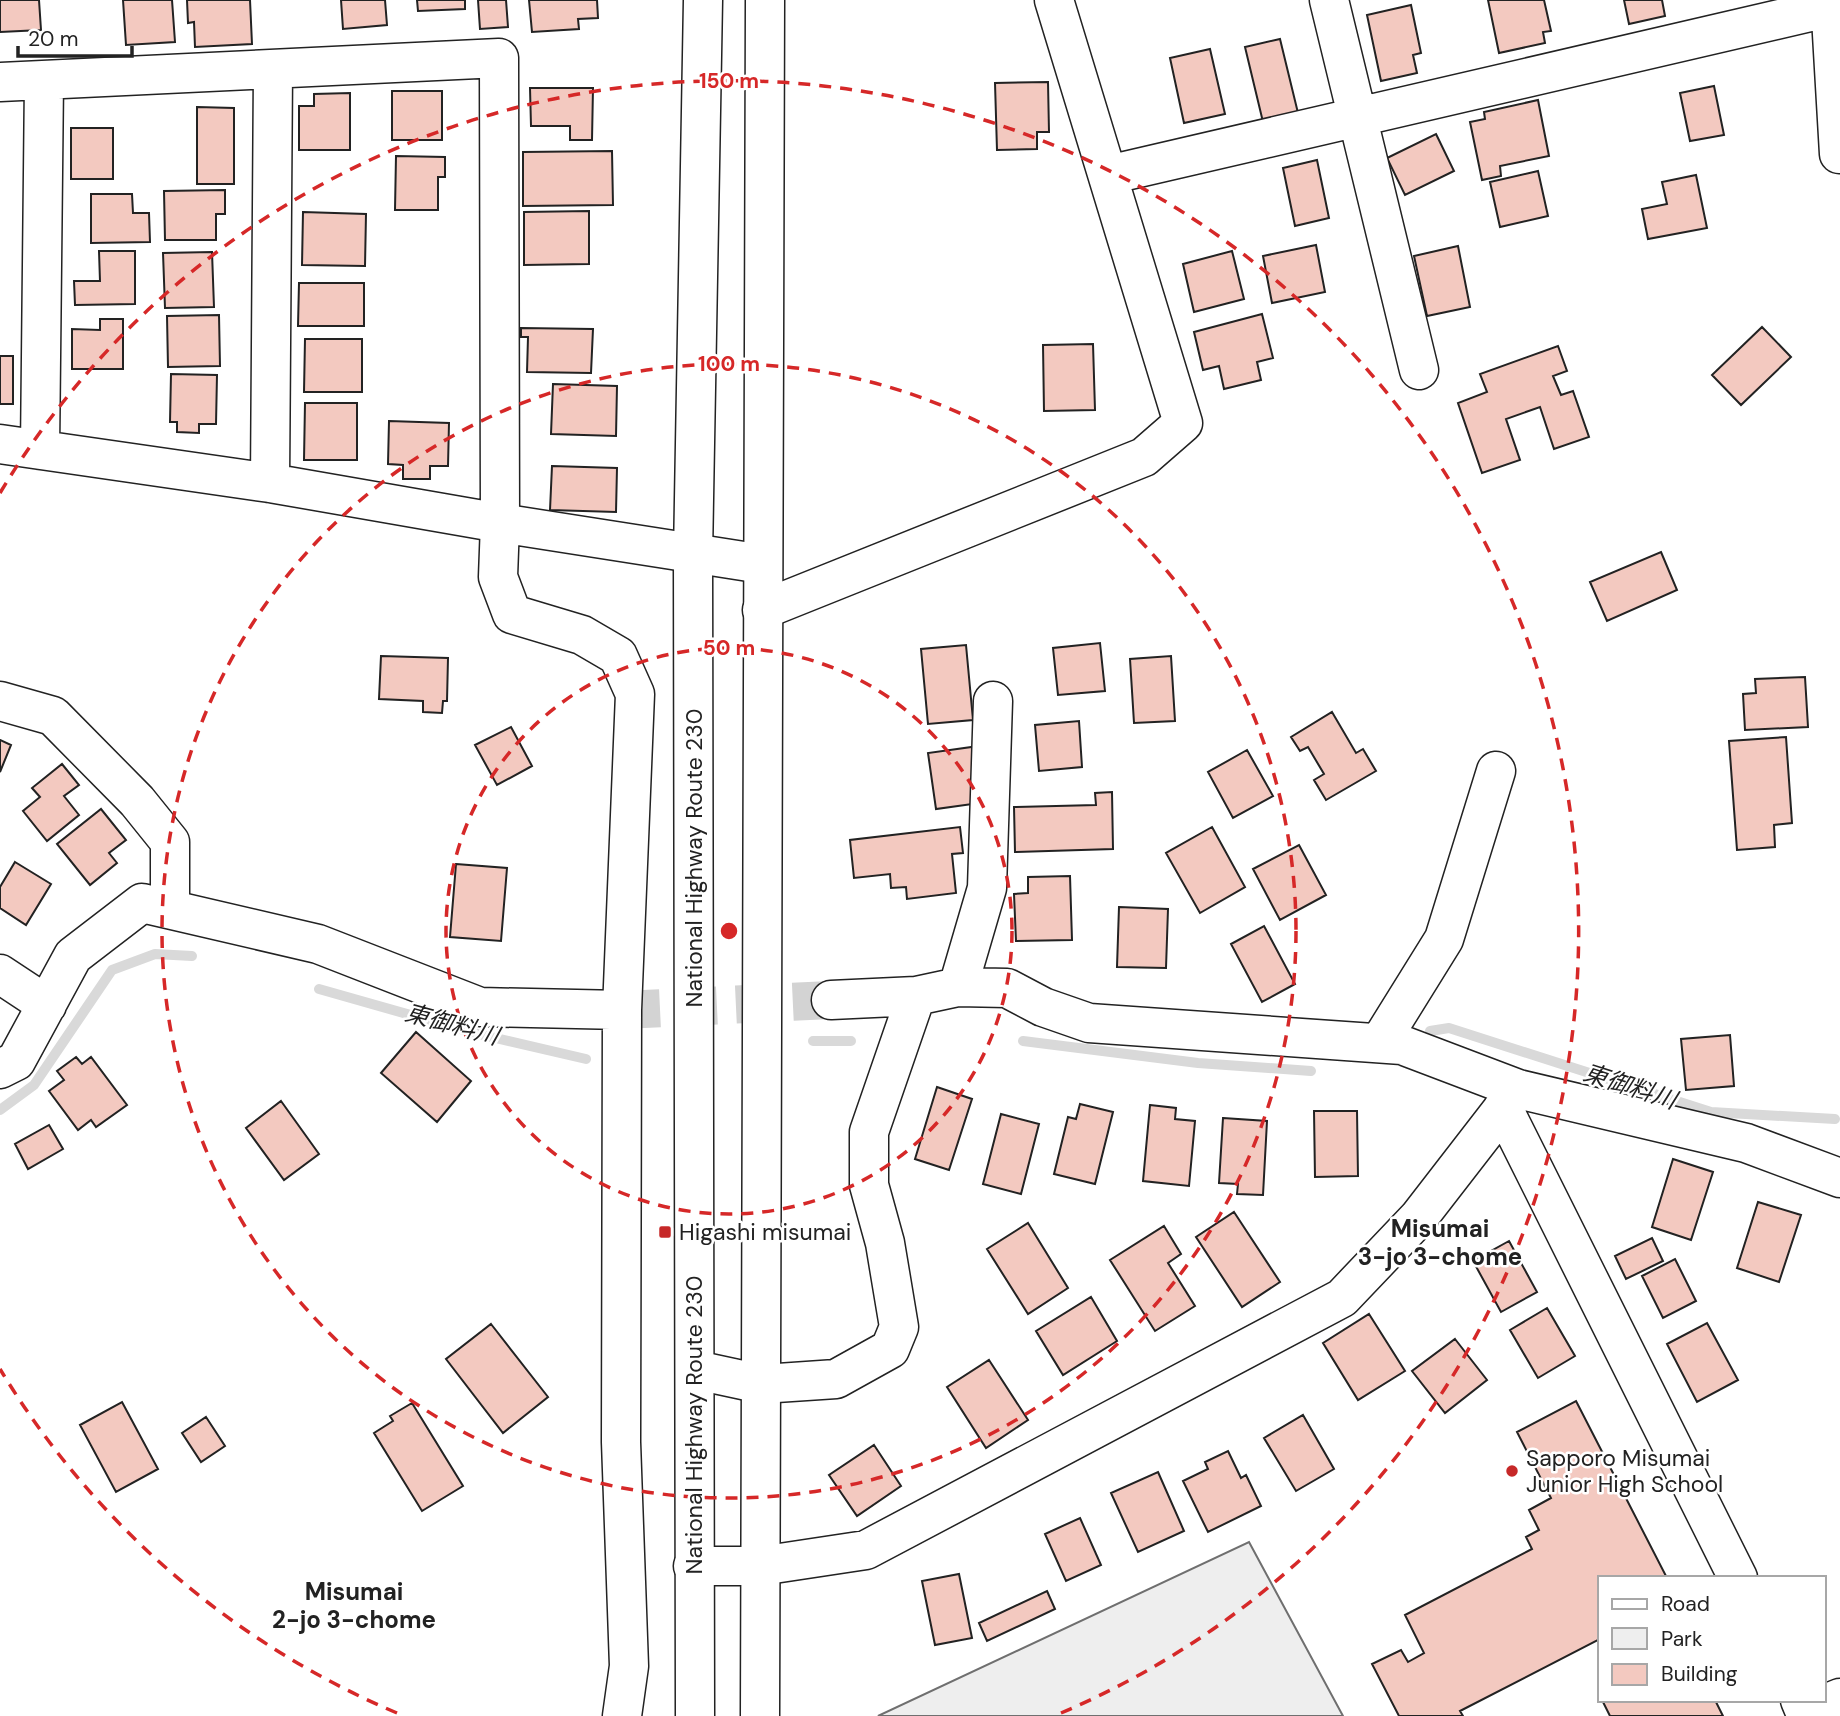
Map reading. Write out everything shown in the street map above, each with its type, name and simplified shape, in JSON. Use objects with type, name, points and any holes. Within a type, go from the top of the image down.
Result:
[{"type":"main road","name":"National Highway Route 230","points":[[695,1716],[693,555],[704,0]]},
{"type":"main road","points":[[760,1716],[765,0]]},
{"type":"main road","points":[[762,610],[1144,457],[1183,423],[1054,0]]},
{"type":"main road","points":[[1329,0],[1419,370]]},
{"type":"main road","points":[[1108,175],[1834,4],[1839,154]]},
{"type":"main road","points":[[0,82],[499,58],[498,577],[512,614],[582,635],[618,656],[635,694],[622,1010],[621,1442],[628,1666],[622,1716]]},
{"type":"main road","points":[[270,483],[273,69]]},
{"type":"main road","points":[[40,450],[44,80]]},
{"type":"main road","points":[[0,444],[270,483],[693,555],[762,564]]},
{"type":"main road","points":[[0,701],[53,716],[137,801],[170,842],[170,909]]},
{"type":"main road","points":[[958,987],[987,888],[993,701]]},
{"type":"main road","points":[[1380,1042],[1444,939],[1496,771]]},
{"type":"main road","points":[[0,1069],[16,1061],[73,956],[142,903],[318,944],[480,1007],[622,1010]]},
{"type":"main road","points":[[0,975],[47,1005]]},
{"type":"main road","points":[[831,1000],[916,996],[958,987],[1007,988],[1043,1007],[1089,1023],[1402,1045],[1510,1099],[1746,1143],[1840,1178]]},
{"type":"main road","points":[[695,1370],[761,1384],[836,1379],[890,1349],[899,1327],[886,1242],[869,1185],[869,1132],[916,996]]},
{"type":"main road","points":[[693,1566],[761,1566],[866,1550],[1342,1298],[1419,1217],[1510,1099]]},
{"type":"main road","points":[[1510,1099],[1737,1576]]},
{"type":"main road","points":[[1801,1702],[1805,1712],[1840,1698]]},
{"type":"green space","points":[[1249,1542],[1343,1716],[878,1716]]},
{"type":"building","points":[[0,0],[39,0],[41,30],[0,32]]},
{"type":"building","points":[[123,0],[172,0],[175,42],[126,45]]},
{"type":"building","points":[[187,0],[250,0],[252,44],[195,47],[194,22],[188,23]]},
{"type":"building","points":[[341,0],[385,0],[387,25],[343,29]]},
{"type":"building","points":[[417,0],[465,0],[465,9],[418,11]]},
{"type":"building","points":[[478,0],[506,0],[508,27],[480,29]]},
{"type":"building","points":[[529,0],[597,0],[598,18],[578,19],[579,29],[532,32]]},
{"type":"building","points":[[1488,0],[1544,0],[1551,31],[1543,32],[1545,43],[1499,53]]},
{"type":"building","points":[[1624,0],[1662,0],[1665,16],[1629,24]]},
{"type":"building","points":[[1411,5],[1421,53],[1413,55],[1417,73],[1381,81],[1367,15]]},
{"type":"building","points":[[1280,39],[1298,113],[1263,122],[1245,47]]},
{"type":"building","points":[[1210,49],[1225,114],[1184,123],[1170,58]]},
{"type":"building","points":[[1048,82],[1049,132],[1037,132],[1037,149],[997,150],[995,83]]},
{"type":"building","points":[[1714,86],[1724,135],[1690,141],[1680,93]]},
{"type":"building","points":[[530,88],[593,88],[592,140],[570,140],[570,126],[531,126]]},
{"type":"building","points":[[392,91],[442,91],[442,140],[392,140]]},
{"type":"building","points":[[350,93],[350,150],[299,150],[299,106],[314,106],[314,94]]},
{"type":"building","points":[[1538,100],[1549,156],[1500,166],[1501,176],[1482,180],[1470,122],[1485,119],[1484,112]]},
{"type":"building","points":[[197,107],[234,108],[234,184],[197,184]]},
{"type":"building","points":[[71,128],[113,128],[113,179],[71,179]]},
{"type":"building","points":[[1436,134],[1454,171],[1405,195],[1387,158]]},
{"type":"building","points":[[612,151],[613,205],[523,206],[523,152]]},
{"type":"building","points":[[396,156],[445,157],[445,177],[438,177],[438,210],[395,210]]},
{"type":"building","points":[[1317,160],[1329,218],[1295,226],[1283,168]]},
{"type":"building","points":[[1538,171],[1548,216],[1500,227],[1490,182]]},
{"type":"building","points":[[1696,175],[1707,228],[1648,239],[1642,209],[1667,204],[1662,182]]},
{"type":"building","points":[[225,190],[225,214],[216,214],[216,240],[165,240],[164,191]]},
{"type":"building","points":[[91,194],[132,194],[133,213],[149,213],[150,242],[91,243]]},
{"type":"building","points":[[589,211],[589,264],[524,265],[524,212]]},
{"type":"building","points":[[303,212],[366,214],[365,266],[302,265]]},
{"type":"building","points":[[1316,245],[1325,292],[1272,303],[1263,256]]},
{"type":"building","points":[[1458,246],[1470,307],[1427,316],[1414,256]]},
{"type":"building","points":[[99,251],[135,251],[135,304],[75,305],[74,281],[100,281]]},
{"type":"building","points":[[1232,251],[1244,299],[1194,312],[1183,264]]},
{"type":"building","points":[[212,252],[214,307],[165,308],[163,253]]},
{"type":"building","points":[[299,283],[364,283],[364,326],[298,326]]},
{"type":"building","points":[[1262,314],[1273,358],[1257,362],[1261,380],[1224,389],[1219,366],[1203,370],[1194,332]]},
{"type":"building","points":[[219,315],[220,366],[168,367],[167,316]]},
{"type":"building","points":[[100,319],[123,319],[123,369],[72,369],[72,329],[100,330]]},
{"type":"building","points":[[1762,327],[1791,357],[1741,405],[1712,375]]},
{"type":"building","points":[[521,328],[593,329],[591,373],[527,372],[528,337],[521,337]]},
{"type":"building","points":[[305,339],[362,339],[362,392],[304,392]]},
{"type":"building","points":[[1093,344],[1095,410],[1044,411],[1043,345]]},
{"type":"building","points":[[1558,346],[1567,371],[1553,376],[1561,395],[1573,391],[1589,437],[1554,449],[1540,407],[1506,419],[1520,460],[1482,473],[1458,403],[1487,392],[1480,374]]},
{"type":"building","points":[[0,356],[13,356],[13,404],[0,404]]},
{"type":"building","points":[[171,374],[217,375],[216,424],[199,424],[199,433],[177,432],[177,422],[170,422]]},
{"type":"building","points":[[553,384],[617,386],[616,436],[551,434]]},
{"type":"building","points":[[305,403],[357,403],[357,460],[304,460]]},
{"type":"building","points":[[389,421],[449,423],[448,466],[430,466],[430,479],[403,479],[403,465],[388,464]]},
{"type":"building","points":[[552,466],[617,468],[616,512],[550,510]]},
{"type":"building","points":[[1661,552],[1677,590],[1607,621],[1590,582]]},
{"type":"building","points":[[1100,643],[1105,691],[1058,695],[1053,648]]},
{"type":"building","points":[[966,645],[973,720],[928,724],[921,649]]},
{"type":"building","points":[[381,656],[448,658],[447,701],[443,701],[442,713],[423,712],[423,701],[379,699]]},
{"type":"building","points":[[1171,656],[1175,721],[1134,723],[1130,659]]},
{"type":"building","points":[[1805,677],[1808,727],[1745,730],[1743,694],[1756,693],[1755,679]]},
{"type":"building","points":[[1332,712],[1356,753],[1363,749],[1376,771],[1326,800],[1314,780],[1324,774],[1308,747],[1300,751],[1291,737]]},
{"type":"building","points":[[1079,721],[1082,767],[1039,771],[1035,725]]},
{"type":"building","points":[[511,727],[532,766],[497,785],[475,745]]},
{"type":"building","points":[[1786,737],[1792,823],[1774,825],[1775,847],[1737,850],[1729,741]]},
{"type":"building","points":[[0,740],[11,745],[0,772]]},
{"type":"building","points":[[979,746],[987,802],[936,809],[928,753]]},
{"type":"building","points":[[1247,750],[1273,796],[1233,818],[1208,772]]},
{"type":"building","points":[[62,764],[79,785],[64,796],[79,815],[47,841],[23,811],[40,797],[32,788]]},
{"type":"building","points":[[1112,792],[1113,849],[1015,852],[1014,807],[1096,805],[1095,793]]},
{"type":"building","points":[[101,809],[126,840],[109,853],[117,863],[90,885],[57,844]]},
{"type":"building","points":[[960,827],[963,853],[952,854],[956,893],[907,899],[906,887],[891,888],[890,874],[854,878],[850,840]]},
{"type":"building","points":[[1212,827],[1245,887],[1200,913],[1166,853]]},
{"type":"building","points":[[1299,845],[1326,895],[1280,920],[1253,869]]},
{"type":"building","points":[[15,862],[51,884],[26,925],[0,908],[0,887]]},
{"type":"building","points":[[456,864],[507,868],[501,941],[450,937]]},
{"type":"building","points":[[1070,876],[1072,940],[1016,941],[1014,894],[1028,893],[1028,877]]},
{"type":"building","points":[[1119,907],[1168,909],[1166,968],[1117,967]]},
{"type":"building","points":[[1264,926],[1295,984],[1262,1002],[1231,944]]},
{"type":"building","points":[[416,1032],[471,1081],[437,1122],[381,1073]]},
{"type":"building","points":[[1730,1035],[1734,1086],[1686,1090],[1681,1039]]},
{"type":"building","points":[[76,1057],[82,1064],[91,1057],[127,1105],[96,1127],[91,1120],[78,1130],[49,1091],[64,1080],[57,1071]]},
{"type":"building","points":[[937,1087],[972,1099],[949,1170],[915,1159]]},
{"type":"building","points":[[281,1101],[319,1154],[284,1180],[246,1128]]},
{"type":"building","points":[[1080,1104],[1113,1112],[1095,1184],[1054,1174],[1068,1117],[1076,1119]]},
{"type":"building","points":[[1150,1105],[1176,1108],[1175,1119],[1195,1121],[1189,1186],[1143,1181]]},
{"type":"building","points":[[1314,1111],[1357,1111],[1358,1176],[1315,1177]]},
{"type":"building","points":[[1001,1114],[1039,1124],[1021,1194],[983,1184]]},
{"type":"building","points":[[1223,1118],[1267,1121],[1263,1195],[1237,1194],[1238,1184],[1219,1183]]},
{"type":"building","points":[[49,1125],[63,1149],[28,1169],[15,1144]]},
{"type":"building","points":[[1673,1159],[1713,1172],[1691,1240],[1652,1227]]},
{"type":"building","points":[[1758,1202],[1801,1215],[1779,1282],[1737,1268]]},
{"type":"building","points":[[1234,1212],[1280,1282],[1242,1307],[1196,1237]]},
{"type":"building","points":[[1028,1223],[1068,1288],[1028,1314],[987,1249]]},
{"type":"building","points":[[1164,1226],[1181,1254],[1168,1263],[1195,1306],[1155,1331],[1110,1260]]},
{"type":"building","points":[[1652,1238],[1663,1261],[1626,1279],[1615,1256]]},
{"type":"building","points":[[1509,1241],[1537,1292],[1501,1312],[1473,1261]]},
{"type":"building","points":[[1675,1259],[1696,1301],[1663,1318],[1642,1276]]},
{"type":"building","points":[[1091,1297],[1117,1341],[1063,1375],[1036,1331]]},
{"type":"building","points":[[1547,1308],[1575,1356],[1538,1378],[1510,1330]]},
{"type":"building","points":[[1369,1314],[1405,1371],[1358,1400],[1323,1343]]},
{"type":"building","points":[[1707,1323],[1738,1380],[1697,1402],[1667,1344]]},
{"type":"building","points":[[491,1324],[548,1397],[503,1433],[446,1359]]},
{"type":"building","points":[[1455,1339],[1487,1380],[1445,1413],[1412,1371]]},
{"type":"building","points":[[989,1360],[1028,1420],[986,1448],[947,1387]]},
{"type":"building","points":[[1576,1401],[1666,1576],[1598,1576],[1598,1640],[1460,1711],[1463,1716],[1399,1716],[1372,1664],[1401,1650],[1408,1662],[1424,1653],[1405,1615],[1532,1549],[1526,1537],[1539,1530],[1529,1510],[1551,1498],[1517,1432]]},
{"type":"building","points":[[122,1402],[158,1469],[116,1492],[80,1425]]},
{"type":"building","points":[[412,1403],[463,1486],[422,1511],[374,1433],[393,1421],[390,1416]]},
{"type":"building","points":[[1303,1415],[1334,1469],[1296,1491],[1264,1438]]},
{"type":"building","points":[[206,1417],[225,1446],[201,1462],[182,1433]]},
{"type":"building","points":[[874,1445],[901,1486],[857,1516],[829,1475]]},
{"type":"building","points":[[1228,1451],[1241,1478],[1246,1475],[1261,1506],[1208,1532],[1183,1481],[1208,1469],[1205,1462]]},
{"type":"building","points":[[1158,1472],[1184,1531],[1138,1552],[1111,1493]]},
{"type":"building","points":[[1080,1518],[1101,1565],[1066,1581],[1045,1534]]},
{"type":"building","points":[[959,1574],[972,1638],[935,1645],[922,1581]]},
{"type":"building","points":[[1047,1591],[1055,1609],[987,1641],[979,1623]]},
{"type":"building","points":[[1603,1702],[1716,1702],[1723,1716],[1610,1716]]},
{"type":"waterway","name":"東御料川","points":[[0,1110],[34,1085],[112,970],[155,954],[192,956]]},
{"type":"waterway","name":"東御料川","points":[[319,989],[474,1033],[586,1059]]},
{"type":"waterway","name":"東御料川","points":[[1430,1031],[1449,1028],[1711,1112],[1835,1119]]},
{"type":"waterway","name":"東御料川","points":[[813,1041],[851,1041]]},
{"type":"waterway","name":"東御料川","points":[[1023,1041],[1198,1063],[1311,1071]]},
{"type":"tunnel","points":[[622,1010],[831,1000]]},
{"type":"place","name":"Higashi misumai","points":[[665,1232]]},
{"type":"place","name":"Sapporo Misumai Junior High School","points":[[1512,1471]]},
{"type":"district","name":"Misumai 3-jo 3-chome","points":[[1440,1242]]},
{"type":"district","name":"Misumai 2-jo 3-chome","points":[[354,1605]]}]
